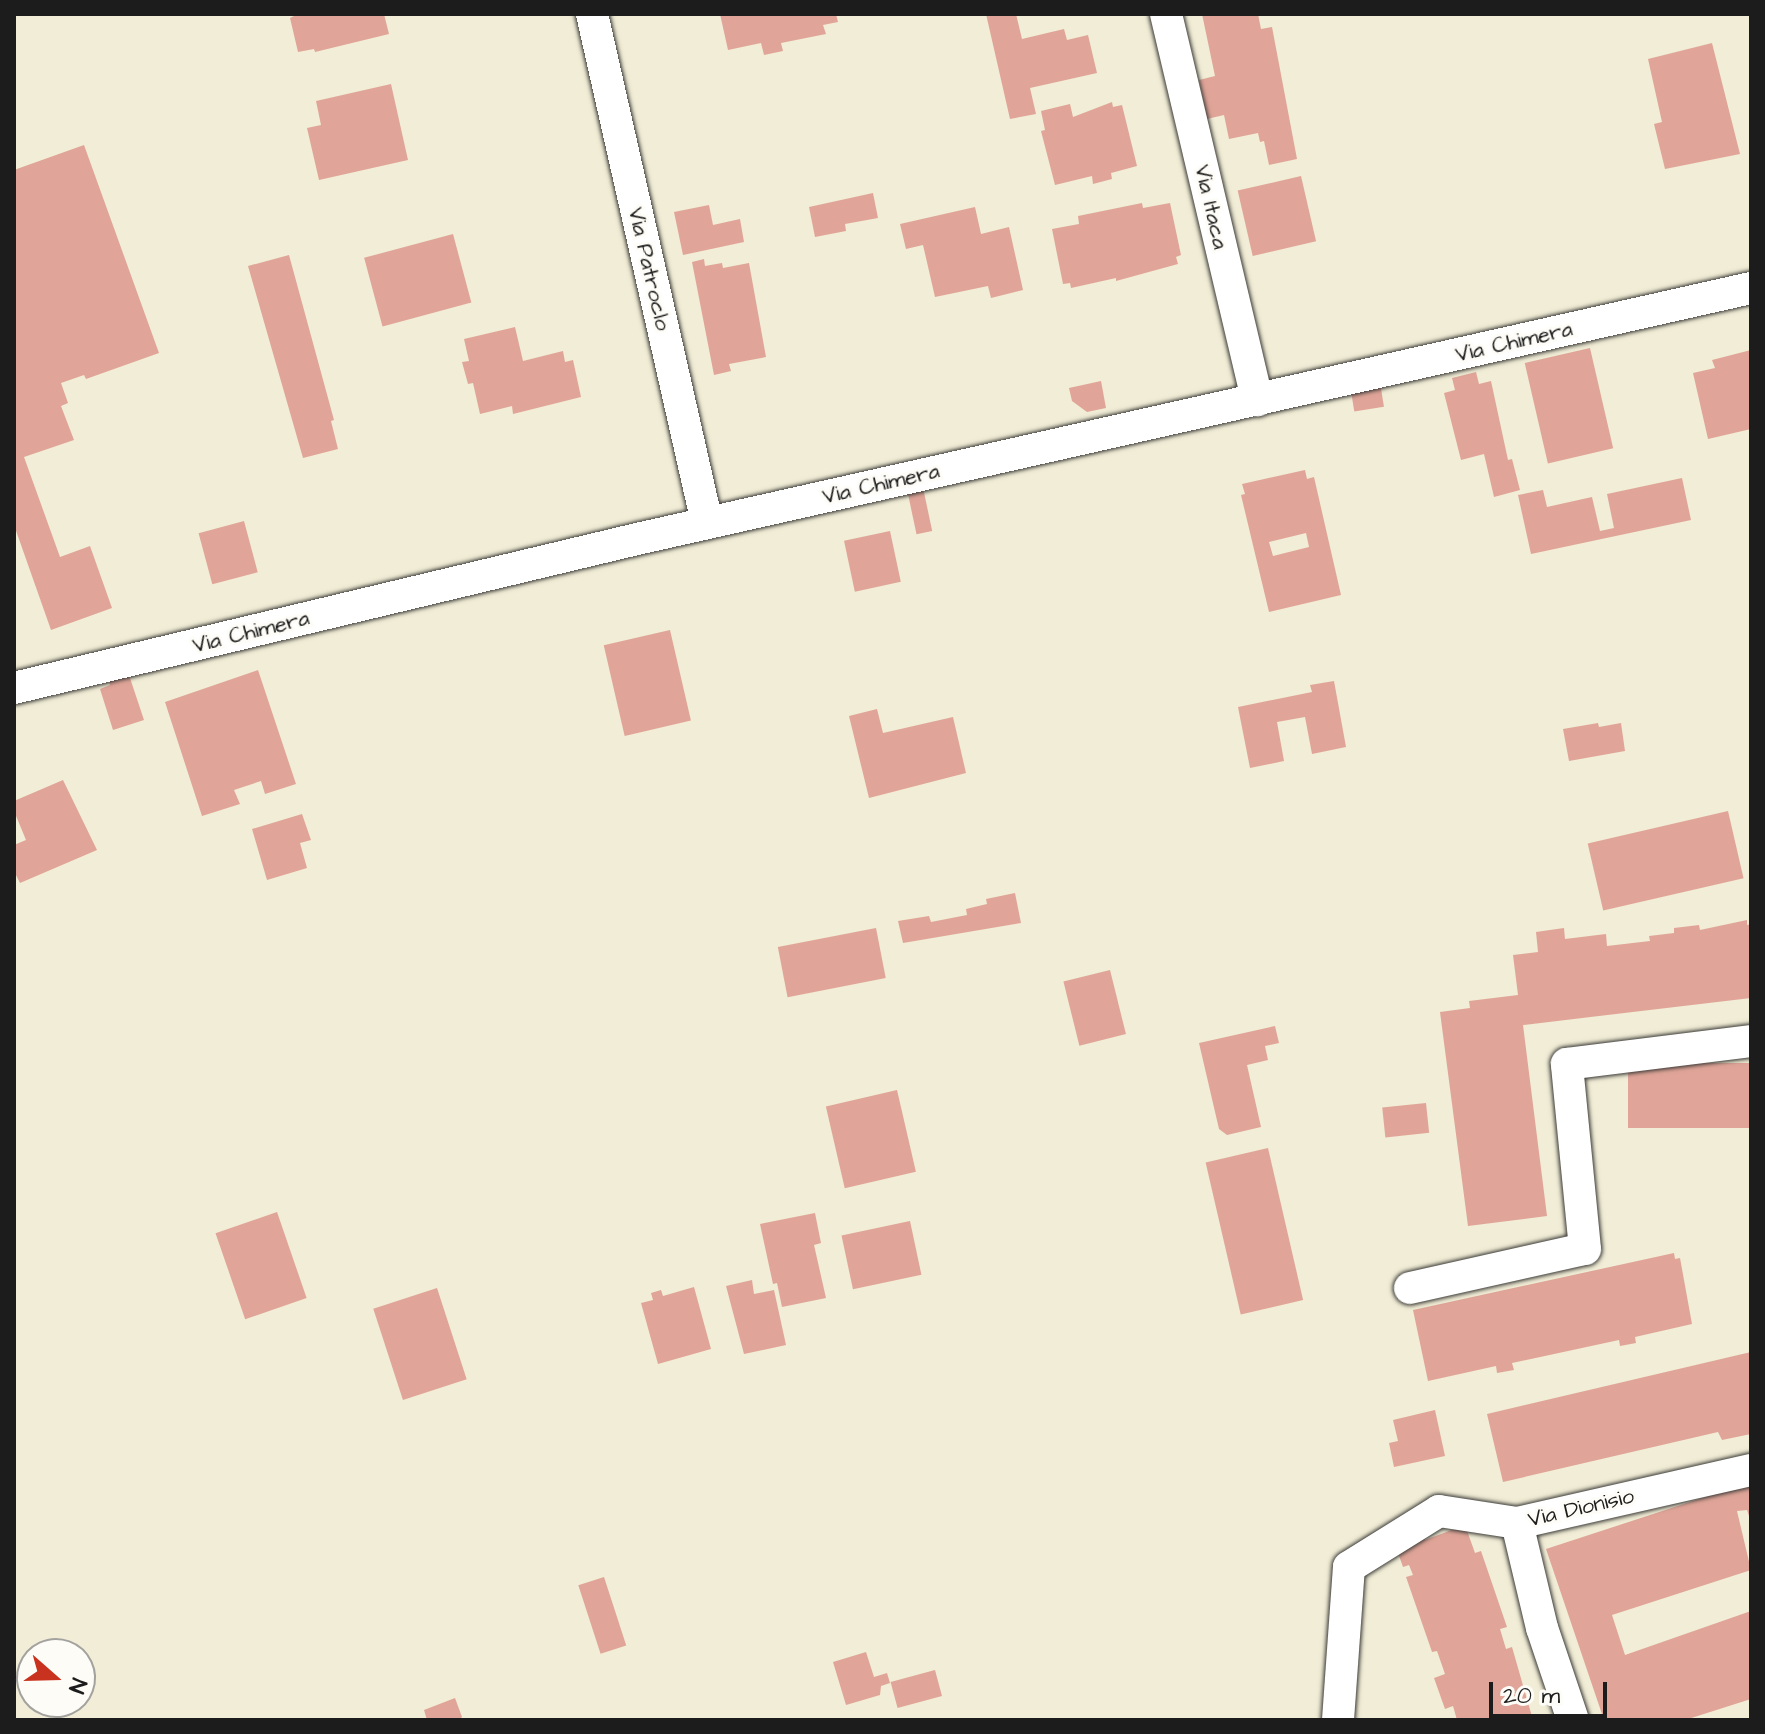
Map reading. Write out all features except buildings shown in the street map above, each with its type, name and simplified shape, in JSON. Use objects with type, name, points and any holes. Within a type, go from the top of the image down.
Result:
[{"type":"street","name":"Via Patroclo","points":[[592,14],[707,523]]},
{"type":"street","name":"Via Itaca","points":[[1166,14],[1257,400]]},
{"type":"street","name":"Via Chimera","points":[[14,688],[707,523],[1751,288]]},
{"type":"street","points":[[1410,1288],[1585,1249],[1567,1064],[1751,1041]]},
{"type":"street","name":"Via Dionisio","points":[[1573,1720],[1542,1628],[1517,1523],[1751,1470]]},
{"type":"street","points":[[1338,1720],[1349,1567],[1439,1511],[1517,1523]]}]
